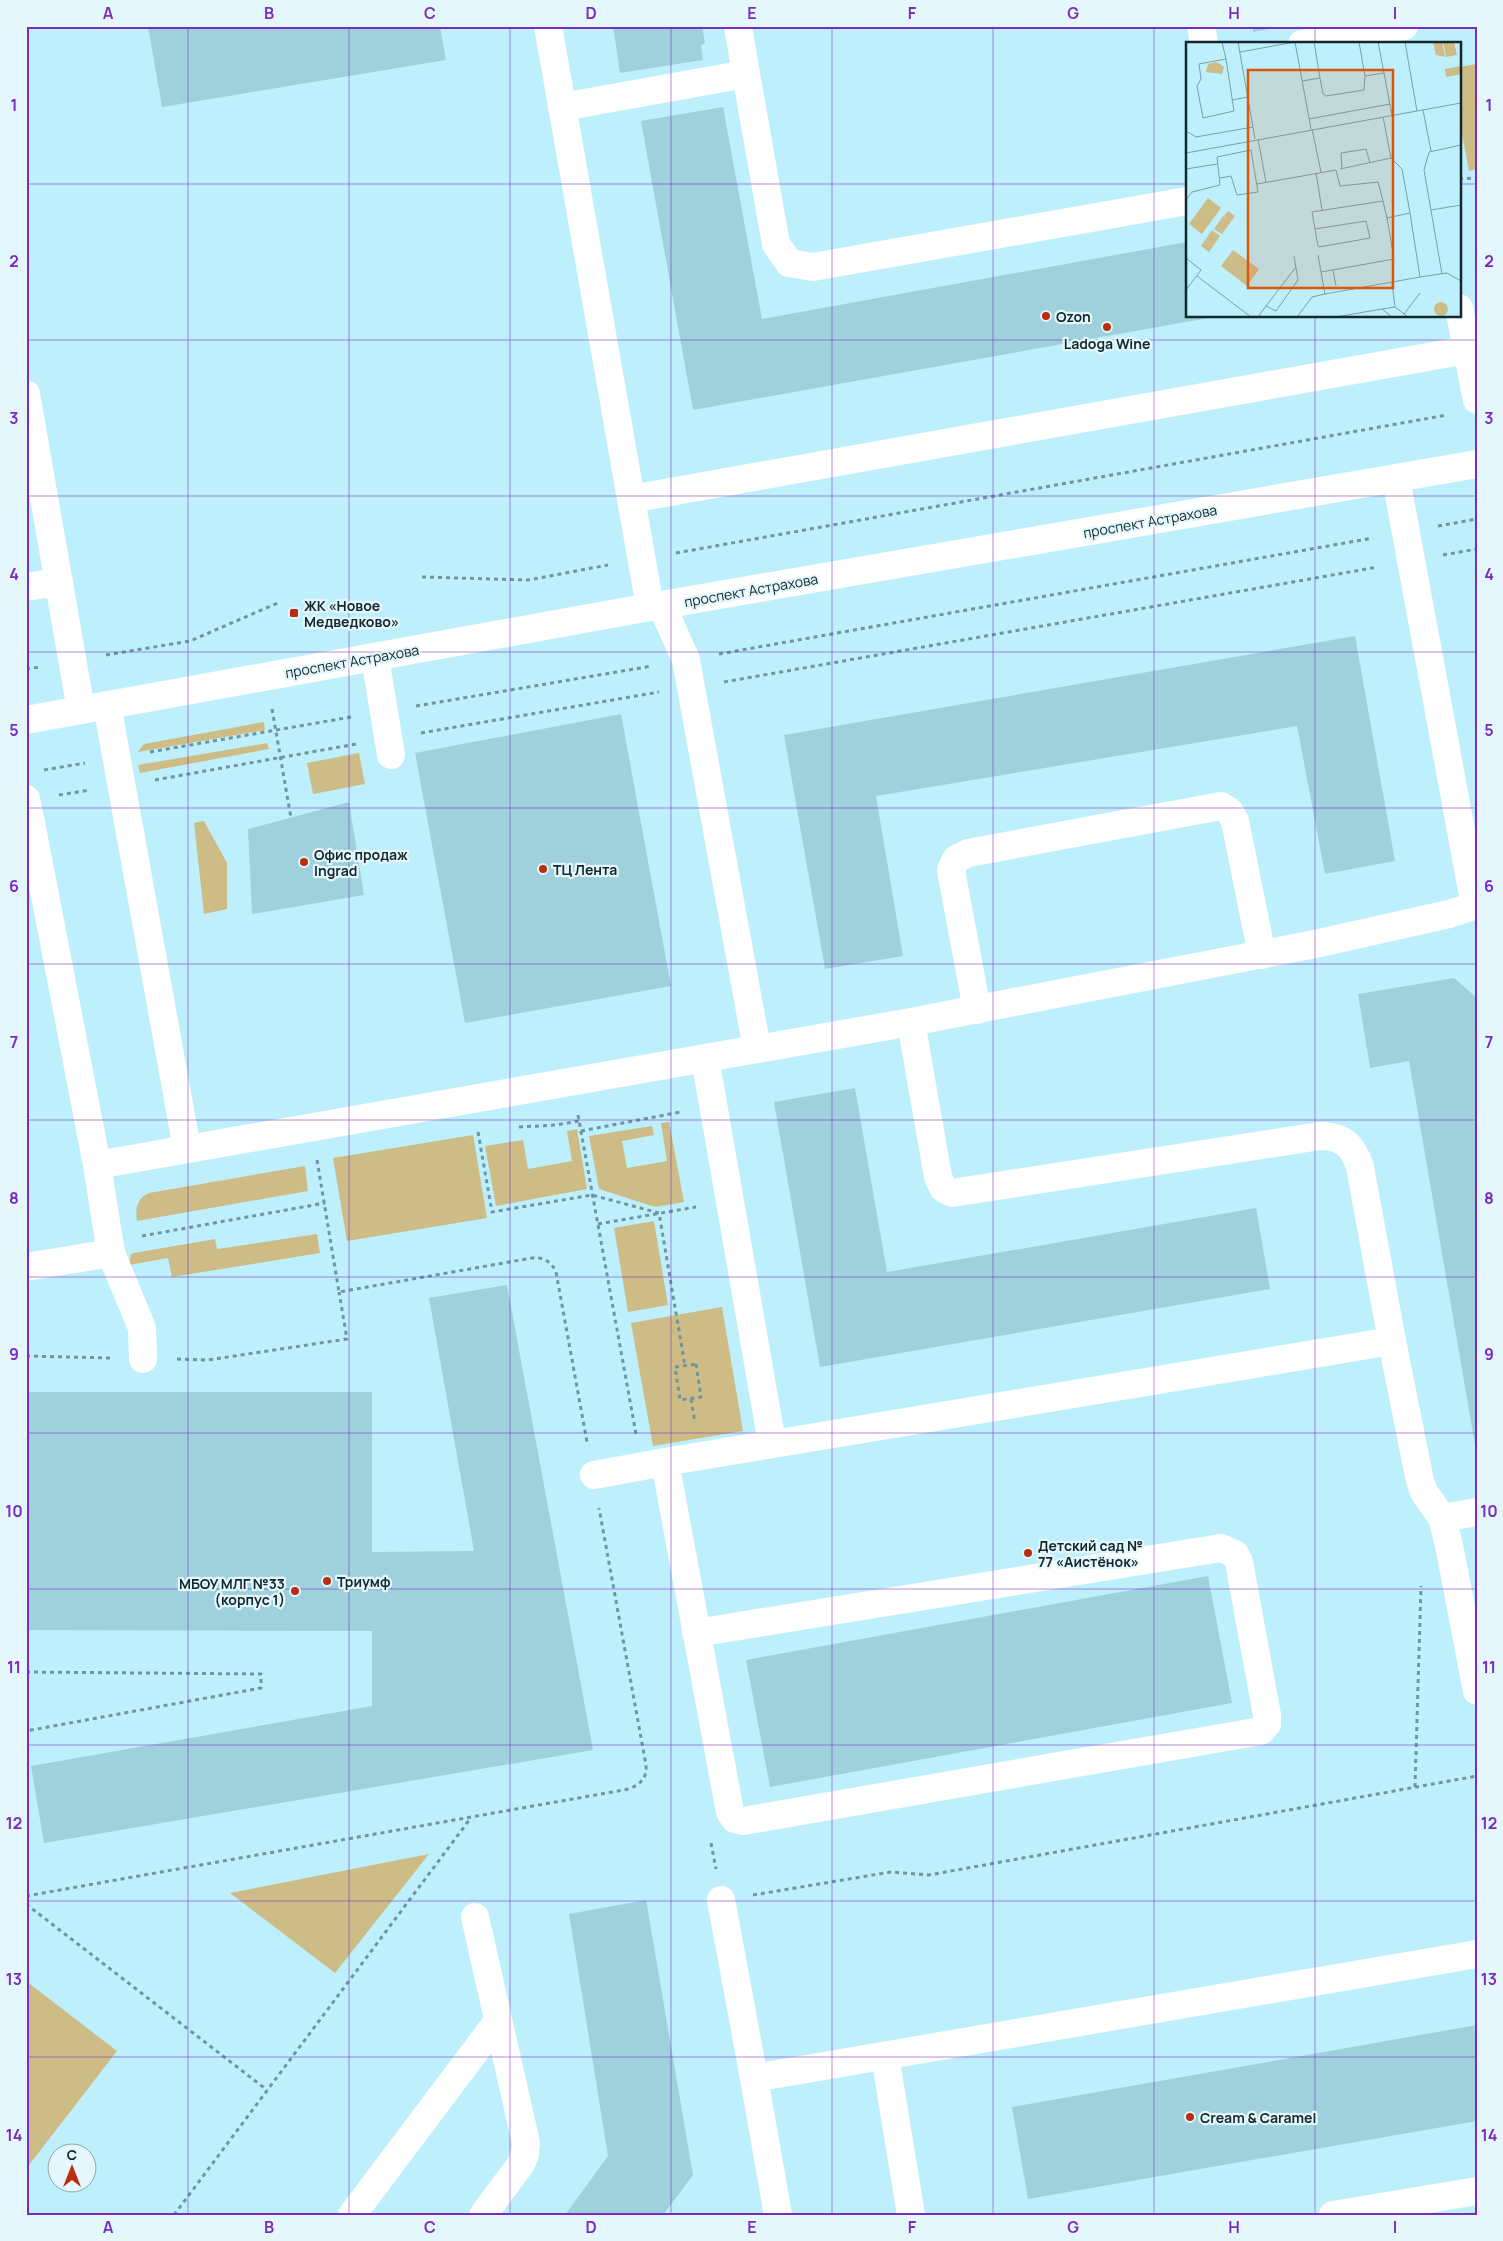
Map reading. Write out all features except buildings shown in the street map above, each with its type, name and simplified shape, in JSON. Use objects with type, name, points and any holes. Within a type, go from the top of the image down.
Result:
[{"type":"street","points":[[548,26],[641,560],[656,606],[689,673],[757,1049]]},
{"type":"street","points":[[738,26],[776,244],[789,263],[813,267],[1186,201]]},
{"type":"street","points":[[1201,26],[1204,42]]},
{"type":"street","points":[[1313,42],[1405,26],[1409,42]]},
{"type":"street","points":[[562,107],[746,74]]},
{"type":"street","points":[[1460,313],[1477,400]]},
{"type":"street","points":[[631,500],[1467,350]]},
{"type":"street","points":[[26,394],[73,661],[116,758],[187,1149]]},
{"type":"street","name":"проспект Астрахова","points":[[26,720],[656,606],[1477,464]]},
{"type":"street","points":[[97,1166],[977,1010],[1262,955],[1449,914],[1477,904],[1472,890],[1396,479]]},
{"type":"street","points":[[26,587],[59,582]]},
{"type":"street","points":[[374,657],[389,747]]},
{"type":"street","points":[[977,1010],[951,870],[956,859],[961,855],[978,851],[1221,806],[1229,811],[1235,821],[1262,955]]},
{"type":"street","points":[[28,812],[97,1166],[110,1247],[142,1328],[143,1359]]},
{"type":"street","points":[[912,1022],[938,1178],[943,1188],[952,1193],[1320,1136],[1342,1139],[1353,1150],[1360,1167],[1420,1481],[1424,1492],[1442,1518],[1477,1691]]},
{"type":"street","points":[[705,1058],[772,1443]]},
{"type":"street","points":[[26,1267],[110,1247]]},
{"type":"street","points":[[594,1475],[772,1443],[1392,1341]]},
{"type":"street","points":[[665,1462],[696,1633],[731,1817],[739,1821],[1256,1733],[1261,1731],[1267,1724],[1267,1715],[1239,1562],[1231,1550],[1221,1548],[696,1633]]},
{"type":"street","points":[[1442,1518],[1477,1512]]},
{"type":"street","points":[[722,1900],[778,2215]]},
{"type":"street","points":[[475,1917],[525,2136],[526,2149],[521,2164],[484,2215]]},
{"type":"street","points":[[754,2078],[1477,1954]]},
{"type":"street","points":[[352,2215],[498,2022]]},
{"type":"street","points":[[885,2056],[911,2215]]},
{"type":"street","points":[[1333,2215],[1477,2191]]},
{"type":"path","points":[[1460,179],[1477,178]]},
{"type":"path","points":[[422,577],[528,580],[1446,416]]},
{"type":"path","points":[[28,812],[121,786],[280,758],[389,747],[689,673],[1477,519]]},
{"type":"path","points":[[35,772],[384,712],[689,673],[1411,561],[1477,549]]},
{"type":"path","points":[[26,669],[190,641],[280,602]]},
{"type":"path","points":[[266,676],[291,818]]},
{"type":"path","points":[[473,1099],[492,1212],[592,1194],[659,1214]]},
{"type":"path","points":[[581,1131],[713,1106]]},
{"type":"path","points":[[26,1356],[208,1360],[346,1339],[312,1128]]},
{"type":"path","points":[[598,1224],[730,1202]]},
{"type":"path","points":[[110,1247],[324,1203]]},
{"type":"path","points":[[659,1214],[685,1366]]},
{"type":"path","points":[[26,1896],[471,1818],[629,1788],[639,1785],[647,1773],[594,1475],[556,1272],[553,1265],[540,1258],[532,1258],[339,1292]]},
{"type":"path","points":[[696,1364],[701,1397],[680,1400],[675,1368],[685,1366],[696,1364]]},
{"type":"path","points":[[1415,1787],[1421,1573],[1453,1568]]},
{"type":"path","points":[[26,1672],[261,1674],[261,1688],[26,1731]]},
{"type":"path","points":[[722,1900],[891,1872],[929,1875],[1477,1776]]},
{"type":"path","points":[[174,2215],[471,1818]]},
{"type":"path","points":[[26,1904],[268,2090]]},
{"type":"shaded area","points":[[1477,64],[1477,169],[1469,171],[1460,123],[1460,67]]},
{"type":"shaded area","points":[[264,722],[265,730],[138,752],[144,744]]},
{"type":"shaded area","points":[[267,743],[269,749],[140,773],[138,765]]},
{"type":"shaded area","points":[[359,753],[365,784],[313,794],[307,763]]},
{"type":"shaded area","points":[[204,821],[227,863],[227,909],[204,914],[194,823]]},
{"type":"shaded area","points":[[669,1122],[684,1202],[655,1207],[599,1189],[589,1136],[652,1126],[654,1135],[622,1141],[627,1168],[667,1161],[661,1123]]},
{"type":"shaded area","points":[[577,1129],[587,1189],[496,1206],[485,1146],[523,1140],[528,1169],[572,1161],[567,1131]]},
{"type":"shaded area","points":[[473,1135],[487,1218],[347,1241],[333,1158]]},
{"type":"shaded area","points":[[305,1166],[308,1191],[137,1221],[136,1212],[139,1201],[149,1193]]},
{"type":"shaded area","points":[[654,1221],[668,1305],[628,1312],[614,1228]]},
{"type":"shaded area","points":[[317,1234],[320,1253],[172,1277],[168,1258],[129,1265],[131,1254],[134,1253],[215,1239],[217,1249]]},
{"type":"shaded area","points":[[722,1307],[743,1431],[653,1446],[631,1323]]},
{"type":"shaded area","points":[[429,1854],[335,1973],[230,1893]]},
{"type":"shaded area","points":[[26,1981],[117,2051],[26,2169]]},
{"type":"place","name":"Ozon","points":[[1046,316]]},
{"type":"place","name":"Ladoga Wine","points":[[1107,327]]},
{"type":"place","name":"ЖК «Новое Медведково»","points":[[294,613]]},
{"type":"place","name":"Офис продаж Ingrad","points":[[304,862]]},
{"type":"place","name":"ТЦ Лента","points":[[543,869]]},
{"type":"place","name":"Детский сад № 77 «Аистёнок»","points":[[1028,1553]]},
{"type":"place","name":"Триумф","points":[[327,1581]]},
{"type":"place","name":"МБОУ МЛГ №33 (корпус 1)","points":[[295,1591]]},
{"type":"place","name":"Cream & Caramel","points":[[1190,2117]]}]
